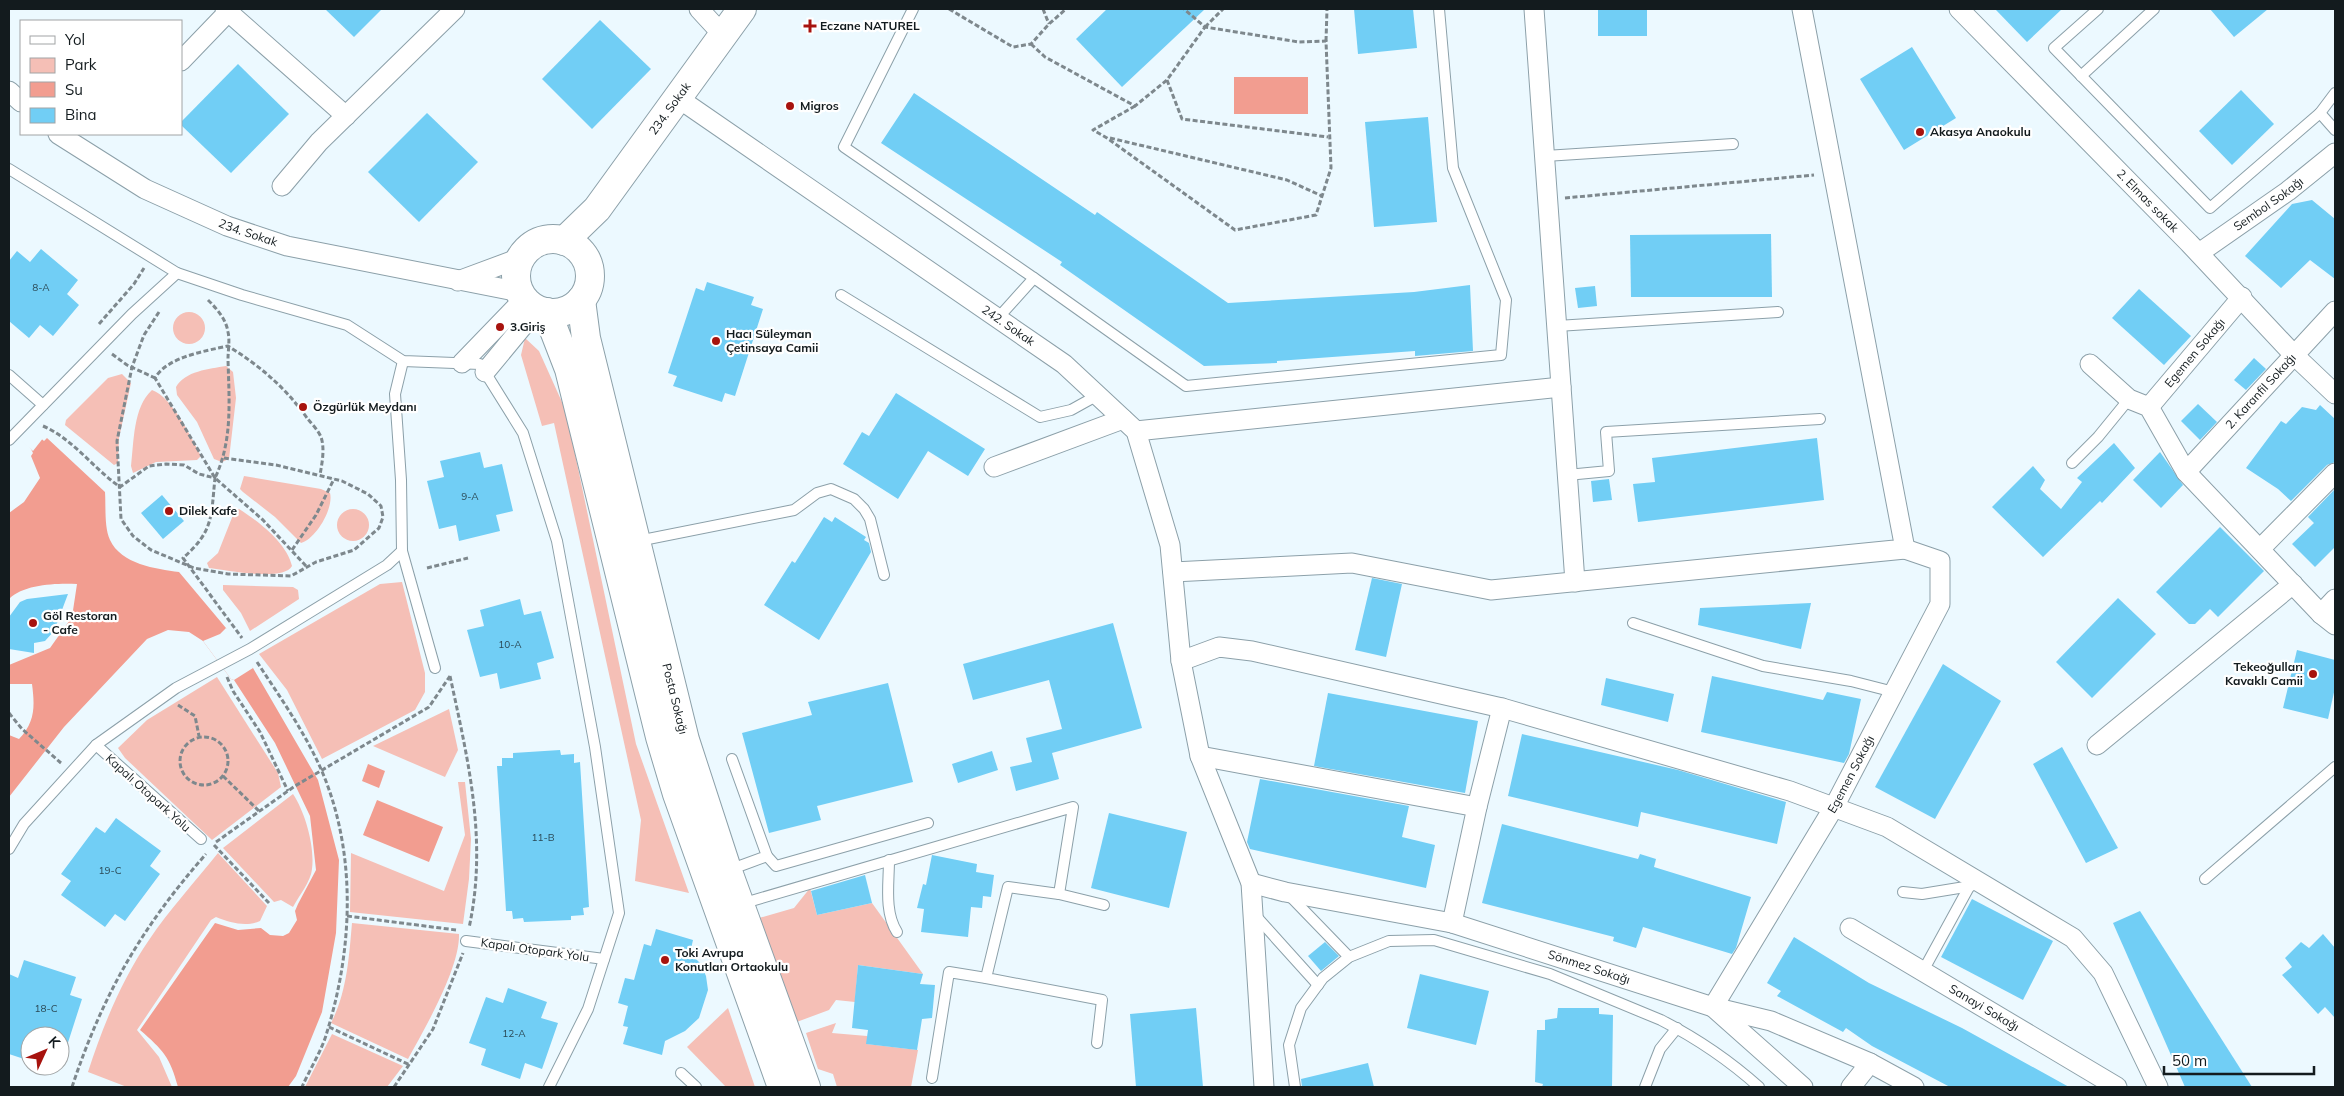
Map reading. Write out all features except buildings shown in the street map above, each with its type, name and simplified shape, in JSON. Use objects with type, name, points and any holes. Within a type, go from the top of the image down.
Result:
[{"type":"street","points":[[282,186],[319,142],[455,9]]},
{"type":"street","points":[[699,9],[722,34]]},
{"type":"street","name":"234. Sokak","points":[[564,241],[597,208],[742,9]]},
{"type":"street","points":[[1534,9],[1575,582]]},
{"type":"street","points":[[1173,572],[1352,562],[1491,590],[1905,549],[1802,9]]},
{"type":"street","name":"2. Elmas sokak","points":[[1958,9],[2242,297],[2295,356],[2335,394]]},
{"type":"street","points":[[182,59],[228,10],[346,116]]},
{"type":"street","points":[[9,91],[20,101]]},
{"type":"street","name":"242. Sokak","points":[[678,98],[1064,364],[1129,425],[1170,545],[1181,661],[1200,756],[1251,884],[1264,1087]]},
{"type":"street","name":"234. Sokak","points":[[60,135],[145,189],[227,226],[288,246],[457,281],[532,303]]},
{"type":"street","name":"Sembol Sokağı","points":[[2199,253],[2288,191],[2335,153]]},
{"type":"street","name":"234. Sokak","points":[[585,258],[597,208]]},
{"type":"street","points":[[556,239],[564,241],[572,244],[585,258],[589,266],[589,284],[581,300],[567,310],[532,303],[516,275],[520,258],[525,251],[539,242],[556,239]]},
{"type":"street","points":[[457,281],[520,258]]},
{"type":"street","name":"Egemen Sokağı","points":[[2149,407],[2242,297]]},
{"type":"street","name":"Posta Sokağı","points":[[581,300],[586,338],[684,740],[728,871],[806,1087]]},
{"type":"street","points":[[462,363],[532,303]]},
{"type":"street","points":[[485,372],[532,303]]},
{"type":"street","name":"Posta Sokağı","points":[[532,303],[569,369],[665,756],[782,1087]]},
{"type":"street","name":"2. Karanfil Sokağı","points":[[2186,472],[2335,311]]},
{"type":"street","points":[[2090,364],[2129,399],[2149,407],[2186,472],[2328,619],[2335,599]]},
{"type":"street","points":[[994,467],[1129,425],[1561,387]]},
{"type":"street","points":[[2260,549],[2335,473]]},
{"type":"street","name":"Egemen Sokağı","points":[[1713,1006],[1834,807],[1940,604],[1940,561],[1905,549]]},
{"type":"street","points":[[2097,745],[2293,584]]},
{"type":"street","points":[[1181,661],[1219,647],[1252,651],[1502,708],[1790,791],[1887,827],[1974,884],[2074,938],[2103,973],[2158,1087]]},
{"type":"street","points":[[1452,923],[1477,807],[1502,708]]},
{"type":"street","points":[[1200,756],[1477,807]]},
{"type":"street","name":"Sönmez Sokağı","points":[[1251,884],[1452,923],[1713,1006],[1770,1021],[1870,1063],[1914,1087]]},
{"type":"street","name":"Sanayi Sokağı","points":[[1850,928],[2117,1087]]},
{"type":"street","points":[[1713,1006],[1803,1087]]},
{"type":"street","points":[[1851,1087],[1870,1063]]},
{"type":"lane","points":[[913,9],[844,147],[1186,386],[1502,355],[1506,300],[1453,168],[1439,9]]},
{"type":"lane","points":[[2098,9],[2054,48],[2210,208],[2320,113],[2335,93]]},
{"type":"lane","points":[[2081,76],[2154,9]]},
{"type":"lane","points":[[2320,113],[2335,130]]},
{"type":"lane","points":[[1545,156],[1733,144]]},
{"type":"lane","points":[[9,170],[151,258],[177,272],[242,295],[347,325],[403,361],[480,364],[523,433],[557,541],[595,747],[620,913],[588,1009],[549,1087]]},
{"type":"lane","points":[[9,440],[132,314],[177,272]]},
{"type":"lane","points":[[998,318],[1034,278]]},
{"type":"lane","points":[[841,295],[1040,417],[1071,410],[1098,395]]},
{"type":"lane","points":[[1557,326],[1778,312]]},
{"type":"lane","points":[[403,361],[395,394],[401,480],[402,551],[435,668]]},
{"type":"lane","points":[[9,375],[43,404]]},
{"type":"lane","points":[[2072,463],[2129,399]]},
{"type":"lane","points":[[1568,475],[1609,471],[1606,432],[1820,419]]},
{"type":"lane","points":[[635,542],[794,510],[817,493],[831,489],[854,499],[864,509],[870,519],[884,575]]},
{"type":"lane","points":[[9,849],[24,824],[96,745],[191,679],[249,649],[387,565],[402,551]]},
{"type":"lane","points":[[1633,623],[1763,666],[1851,681],[1894,692]]},
{"type":"lane","name":"Kapalı Otopark Yolu","points":[[96,745],[201,839]]},
{"type":"lane","points":[[732,759],[767,856],[776,866],[928,823]]},
{"type":"lane","points":[[2205,879],[2335,767]]},
{"type":"lane","points":[[740,904],[1073,807],[1059,894]]},
{"type":"lane","points":[[728,871],[767,856]]},
{"type":"lane","points":[[889,860],[889,908],[894,926],[898,932]]},
{"type":"lane","points":[[1903,892],[1922,894],[1974,884]]},
{"type":"lane","points":[[1923,971],[1974,884]]},
{"type":"lane","points":[[986,978],[1008,888],[1059,894],[1104,905]]},
{"type":"lane","points":[[1286,892],[1349,957]]},
{"type":"lane","points":[[1254,914],[1318,985]]},
{"type":"lane","name":"Kapalı Otopark Yolu","points":[[467,936],[604,959]]},
{"type":"lane","points":[[1295,1087],[1289,1045],[1300,1008],[1318,985],[1349,957],[1389,941],[1434,940],[1550,974],[1677,1028],[1740,1070],[1759,1087]]},
{"type":"lane","points":[[932,1078],[949,972],[1102,1000],[1098,1043]]},
{"type":"lane","points":[[1644,1087],[1660,1049],[1677,1028]]},
{"type":"lane","points":[[681,1073],[696,1087]]},
{"type":"path","points":[[949,9],[1013,47],[1031,44],[1066,9]]},
{"type":"path","points":[[1043,9],[1049,24]]},
{"type":"path","points":[[1184,9],[1204,27],[1299,42],[1326,42]]},
{"type":"path","points":[[1223,9],[1204,27],[1167,80],[1135,106],[1094,130],[1235,230],[1316,215],[1331,168],[1328,138],[1327,9]]},
{"type":"path","points":[[1031,44],[1045,57],[1135,106]]},
{"type":"path","points":[[1167,80],[1182,119],[1328,138]]},
{"type":"path","points":[[1107,138],[1288,180],[1322,196]]},
{"type":"path","points":[[93,330],[134,284],[151,258]]},
{"type":"path","points":[[204,295],[220,312],[228,332],[231,391],[224,458],[215,478],[210,525],[195,548],[183,558],[249,649],[309,745],[331,796],[341,834],[348,890],[346,948],[341,976],[329,1027],[302,1087]]},
{"type":"path","points":[[163,306],[144,335],[132,367],[117,441],[121,519],[133,536],[151,550],[188,565],[228,574],[291,576],[306,566],[354,550],[379,528],[383,517],[381,506],[368,494],[320,475],[276,465],[224,458]]},
{"type":"path","points":[[155,378],[159,371],[177,361],[228,346]]},
{"type":"path","points":[[228,346],[270,374],[293,397],[321,436],[323,455],[320,475]]},
{"type":"path","points":[[108,350],[132,367],[155,378],[215,478],[263,520],[306,566]]},
{"type":"path","points":[[31,417],[40,424],[56,431],[120,487]]},
{"type":"path","points":[[120,487],[149,466],[166,464],[184,465],[199,474],[215,478]]},
{"type":"path","points":[[292,550],[316,515],[334,479]]},
{"type":"path","points":[[427,568],[468,558]]},
{"type":"path","points":[[223,670],[233,691],[260,732],[288,791]]},
{"type":"path","points":[[72,1087],[87,1043],[134,946],[184,878],[214,845],[295,786],[428,707],[450,676],[476,815],[475,900],[461,962],[433,1029],[394,1087]]},
{"type":"path","points":[[174,701],[195,716],[199,736]]},
{"type":"path","points":[[9,713],[22,729],[61,763]]},
{"type":"path","points":[[199,736],[214,738],[225,748],[228,762],[223,776],[217,781],[202,785],[195,783],[183,773],[180,758],[182,750],[192,739],[199,736]]},
{"type":"path","points":[[223,776],[259,811]]},
{"type":"path","points":[[214,845],[269,903]]},
{"type":"path","points":[[347,916],[467,936]]},
{"type":"path","points":[[329,1027],[410,1065]]},
{"type":"green space","points":[[189,312],[195,313],[200,317],[204,322],[204,334],[200,339],[195,343],[189,344],[183,343],[178,339],[174,334],[173,328],[174,322],[178,317],[183,313]]},
{"type":"green space","points":[[525,338],[539,351],[566,411],[636,744],[689,893],[635,881],[641,820],[554,423],[542,426],[521,355]]},
{"type":"green space","points":[[226,366],[233,372],[236,398],[229,459],[222,462],[214,459],[197,422],[177,395],[176,387],[185,377],[191,374]]},
{"type":"green space","points":[[122,374],[131,383],[119,438],[118,463],[114,465],[65,425],[66,420],[108,378]]},
{"type":"green space","points":[[152,390],[159,394],[174,409],[201,456],[197,460],[156,462],[133,473],[131,466],[138,415],[146,397]]},
{"type":"green space","points":[[244,476],[321,489],[330,493],[331,499],[323,522],[312,536],[301,543],[275,517],[240,489]]},
{"type":"green space","points":[[239,509],[263,526],[278,541],[289,557],[292,566],[287,571],[254,574],[209,568],[207,563],[218,553],[235,510]]},
{"type":"green space","points":[[353,509],[359,510],[364,514],[368,519],[368,531],[364,536],[359,540],[353,541],[347,540],[342,536],[338,531],[337,525],[338,519],[342,514],[347,510]]},
{"type":"green space","points":[[402,582],[425,673],[425,692],[415,710],[322,759],[287,690],[259,654],[380,584]]},
{"type":"green space","points":[[223,585],[293,587],[298,590],[299,599],[250,631],[241,613],[223,590]]},
{"type":"green space","points":[[217,677],[278,773],[281,787],[212,840],[125,758],[118,748],[147,720]]},
{"type":"green space","points":[[449,709],[458,750],[445,777],[373,746]]},
{"type":"green space","points":[[458,782],[465,782],[471,839],[469,879],[463,924],[350,912],[351,853],[444,891],[465,835]]},
{"type":"green space","points":[[293,794],[308,830],[313,860],[311,874],[293,907],[281,900],[274,902],[223,848]]},
{"type":"green space","points":[[218,853],[267,906],[260,921],[255,923],[238,924],[216,917],[211,920],[137,1030],[159,1057],[172,1087],[127,1087],[88,1072],[114,1004],[130,971],[165,918]]},
{"type":"green space","points":[[810,888],[817,915],[872,903],[923,974],[858,965],[855,1002],[836,1000],[829,1010],[794,1023],[759,918],[794,908]]},
{"type":"green space","points":[[352,923],[459,934],[458,948],[448,980],[432,1015],[408,1059],[331,1023],[344,987]]},
{"type":"green space","points":[[728,1008],[755,1087],[726,1087],[687,1047]]},
{"type":"green space","points":[[836,1023],[832,1033],[867,1036],[867,1044],[918,1050],[911,1087],[837,1087],[833,1074],[818,1069],[806,1033]]},
{"type":"green space","points":[[332,1034],[403,1066],[387,1087],[305,1087]]},
{"type":"water","points":[[1234,77],[1308,77],[1308,114],[1234,114]]},
{"type":"water","points":[[9,410],[44,441],[47,438],[105,492],[108,535],[115,548],[122,555],[140,564],[179,572],[226,628],[253,668],[318,780],[339,860],[336,933],[322,1012],[296,1076],[288,1087],[178,1087],[172,1068],[165,1055],[140,1030],[215,923],[238,930],[261,928],[270,935],[283,936],[289,933],[297,920],[295,911],[298,904],[316,870],[310,816],[275,743],[234,680],[231,679],[203,641],[189,632],[168,630],[147,639],[64,727],[9,797],[9,735],[19,739],[24,733],[33,714],[33,700],[32,684],[9,684],[9,665],[50,648],[72,617],[77,584],[51,584],[32,587],[15,594],[9,599],[9,513],[24,502],[40,478],[31,456],[33,453],[31,449],[9,428]]},
{"type":"water","points":[[368,764],[385,771],[379,788],[362,781]]},
{"type":"water","points":[[377,800],[443,827],[429,862],[363,835]]},
{"type":"pier","points":[[10,408],[44,437],[33,451],[9,431]]},
{"type":"pier","points":[[226,628],[231,631],[252,663],[253,668],[234,680],[231,679],[203,641],[220,634]]},
{"type":"place","name":"Eczane NATUREL","points":[[810,26]]},
{"type":"place","name":"Migros","points":[[790,106]]},
{"type":"place","name":"Akasya Anaokulu","points":[[1920,132]]},
{"type":"place","name":"3.Giriş","points":[[500,327]]},
{"type":"place","name":"Hacı Süleyman Çetinsaya Camii","points":[[716,341]]},
{"type":"place","name":"Özgürlük Meydanı","points":[[303,407]]},
{"type":"place","name":"Dilek Kafe","points":[[169,511]]},
{"type":"place","name":"Göl Restoran - Cafe","points":[[33,623]]},
{"type":"place","name":"Tekeoğulları Kavaklı Camii","points":[[2313,674]]},
{"type":"place","name":"Toki Avrupa Konutları Ortaokulu","points":[[665,960]]}]
